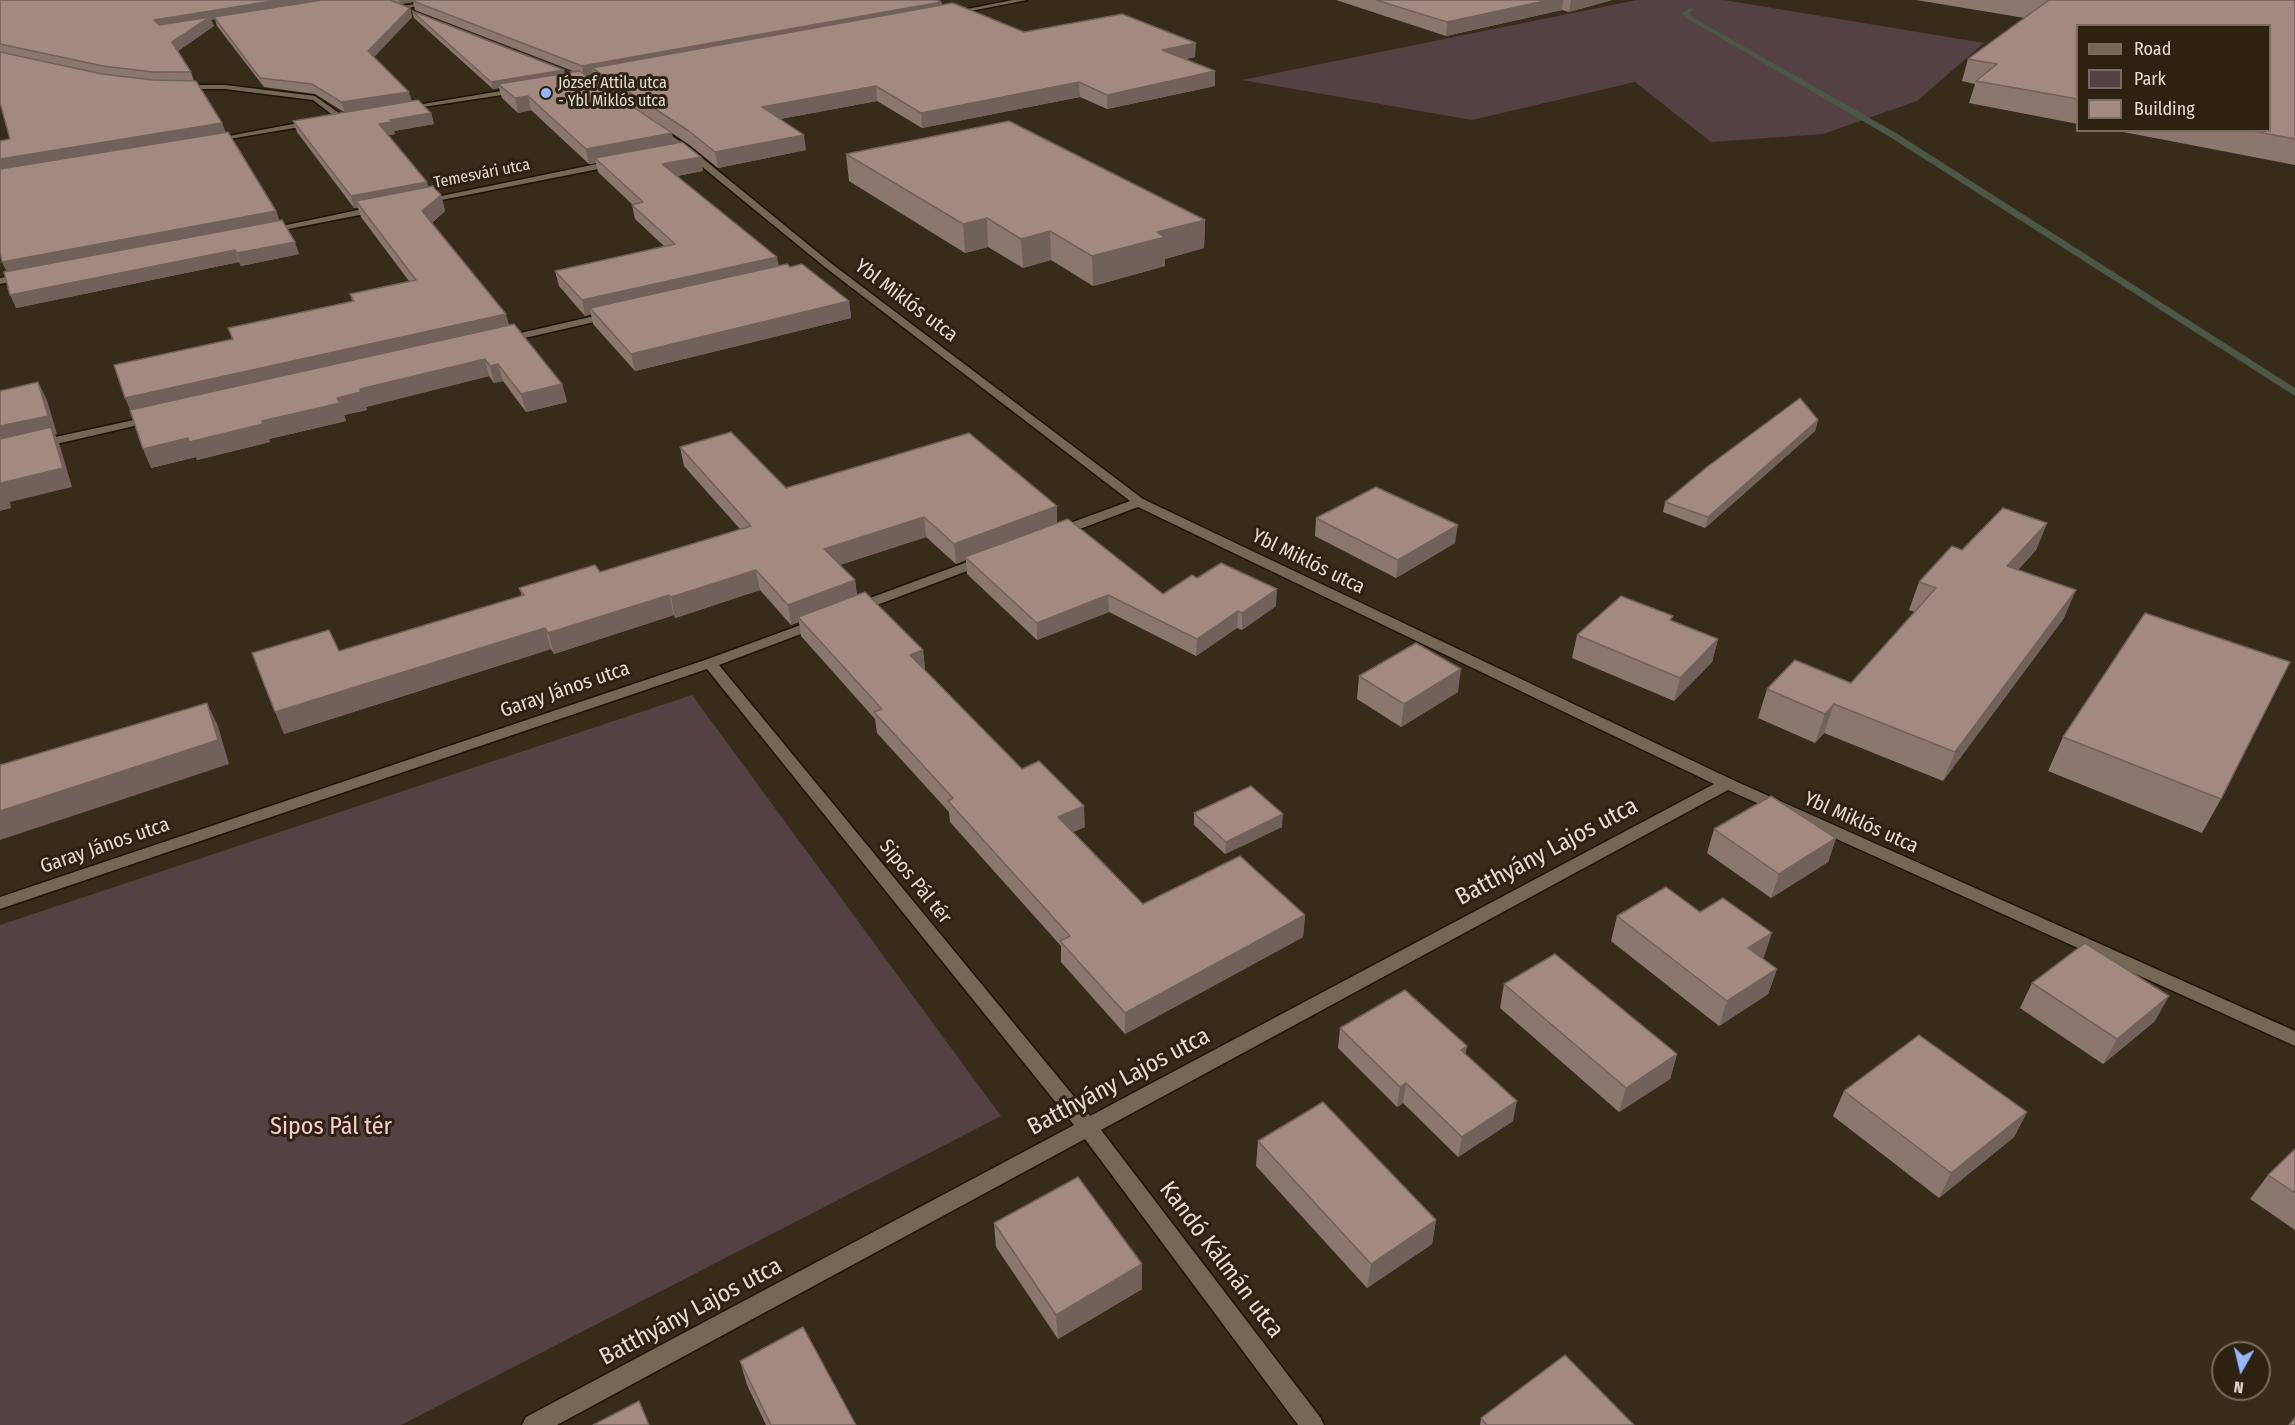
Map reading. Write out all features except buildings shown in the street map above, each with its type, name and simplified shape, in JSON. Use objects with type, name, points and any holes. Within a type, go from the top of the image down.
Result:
[{"type":"street","points":[[396,8],[449,0]]},
{"type":"street","points":[[945,14],[1024,0]]},
{"type":"street","points":[[387,4],[415,15]]},
{"type":"street","points":[[968,4],[978,8]]},
{"type":"street","points":[[168,87],[225,87],[315,98],[342,118]]},
{"type":"street","points":[[388,110],[525,89]]},
{"type":"street","points":[[331,120],[354,116]]},
{"type":"street","points":[[201,142],[319,122]]},
{"type":"street","name":"Ybl Miklós utca","points":[[649,124],[823,268],[1139,502],[1727,783],[2295,1039]]},
{"type":"street","name":"Temesvári utca","points":[[407,203],[628,161]]},
{"type":"street","points":[[256,232],[384,208]]},
{"type":"street","points":[[0,281],[35,275]]},
{"type":"street","points":[[490,343],[619,314]]},
{"type":"street","points":[[0,453],[164,416]]},
{"type":"street","points":[[1040,539],[1139,502]]},
{"type":"street","name":"Garay János utca","points":[[0,903],[710,663],[996,555]]},
{"type":"street","name":"Sipos Pál tér","points":[[710,663],[1088,1128]]},
{"type":"street","name":"Batthyány Lajos utca","points":[[534,1425],[1727,783]]},
{"type":"street","name":"Kandó Kálmán utca","points":[[1088,1128],[1312,1425]]},
{"type":"green space","points":[[1637,0],[1724,0],[1984,43],[1917,101],[1823,134],[1711,142],[1635,82],[1472,120],[1242,80]]},
{"type":"green space","name":"Sipos Pál tér","points":[[692,695],[1001,1116],[401,1425],[0,1425],[0,925]]},
{"type":"waterway","points":[[1692,9],[1685,13],[1690,18],[1893,135],[2295,393]]},
{"type":"place","name":"József Attila utca - Ybl Miklós utca","points":[[546,93]]}]
